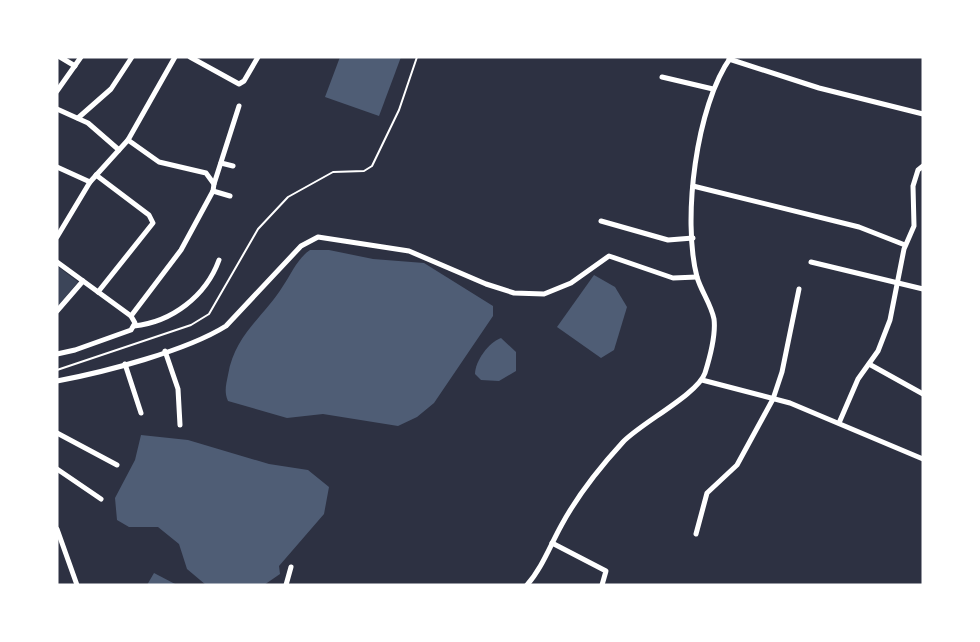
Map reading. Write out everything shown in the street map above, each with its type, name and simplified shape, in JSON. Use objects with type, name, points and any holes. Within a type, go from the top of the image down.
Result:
[{"type":"street","points":[[60,57],[75,66]]},
{"type":"street","points":[[57,91],[81,57]]},
{"type":"street","points":[[78,118],[111,89],[132,57]]},
{"type":"street","points":[[57,237],[90,182],[129,140],[175,57]]},
{"type":"street","points":[[190,57],[239,84],[244,81],[258,57]]},
{"type":"street","points":[[527,585],[536,575],[576,501],[622,443],[702,380],[713,340],[714,319],[697,277],[693,238],[693,186],[703,118],[713,89],[730,58],[819,88],[923,114]]},
{"type":"street","points":[[662,77],[713,89]]},
{"type":"street","points":[[131,316],[181,250],[213,187],[239,106]]},
{"type":"street","points":[[57,109],[94,127],[119,150]]},
{"type":"street","points":[[129,140],[159,162],[206,174],[213,187],[230,196]]},
{"type":"street","points":[[220,163],[233,166]]},
{"type":"street","points":[[57,166],[90,182]]},
{"type":"street","points":[[839,423],[848,399],[878,351],[890,320],[905,245],[915,216],[912,194],[914,179],[923,166]]},
{"type":"street","points":[[96,175],[149,215],[153,223],[98,292]]},
{"type":"street","points":[[693,186],[859,227],[905,245]]},
{"type":"street","points":[[601,221],[668,240],[693,238]]},
{"type":"street","points":[[57,381],[125,364],[202,339],[226,326],[301,246],[318,237],[409,251],[486,284],[514,293],[544,294],[553,291],[571,283],[609,256],[674,278],[697,277]]},
{"type":"street","points":[[57,354],[75,350],[134,326],[159,322],[183,308],[212,278],[219,260]]},
{"type":"street","points":[[57,262],[131,316],[134,326]]},
{"type":"street","points":[[811,262],[923,290]]},
{"type":"street","points":[[57,311],[83,281]]},
{"type":"street","points":[[696,534],[707,493],[737,465],[773,399],[782,372],[799,289]]},
{"type":"street","points":[[165,351],[178,389],[180,425]]},
{"type":"street","points":[[125,364],[141,412]]},
{"type":"street","points":[[869,364],[923,393]]},
{"type":"street","points":[[702,380],[773,399],[839,423],[923,459]]},
{"type":"street","points":[[57,433],[117,465]]},
{"type":"street","points":[[57,469],[101,499]]},
{"type":"street","points":[[58,531],[77,585]]},
{"type":"street","points":[[552,543],[606,571],[602,585]]},
{"type":"street","points":[[286,585],[291,567]]},
{"type":"lane","points":[[57,370],[191,325],[209,314],[258,229],[288,197],[333,172],[364,171],[372,166],[399,110],[417,57]]},
{"type":"shaded area","points":[[340,57],[401,57],[379,116],[325,97]]},
{"type":"shaded area","points":[[310,250],[329,250],[373,259],[424,263],[493,306],[493,316],[434,403],[417,417],[398,426],[323,414],[287,418],[228,401],[227,382],[237,348],[298,262]]},
{"type":"shaded area","points":[[57,266],[78,282],[57,307]]},
{"type":"shaded area","points":[[594,275],[615,287],[627,307],[614,350],[601,358],[557,327]]},
{"type":"shaded area","points":[[501,338],[516,352],[516,371],[499,381],[481,380],[475,374],[477,363],[488,348]]},
{"type":"shaded area","points":[[141,435],[188,440],[269,464],[308,470],[329,487],[324,514],[279,566],[280,574],[264,585],[206,585],[187,569],[179,544],[158,527],[129,527],[117,520],[115,498],[135,460]]},
{"type":"shaded area","points":[[154,573],[177,585],[147,585]]}]
